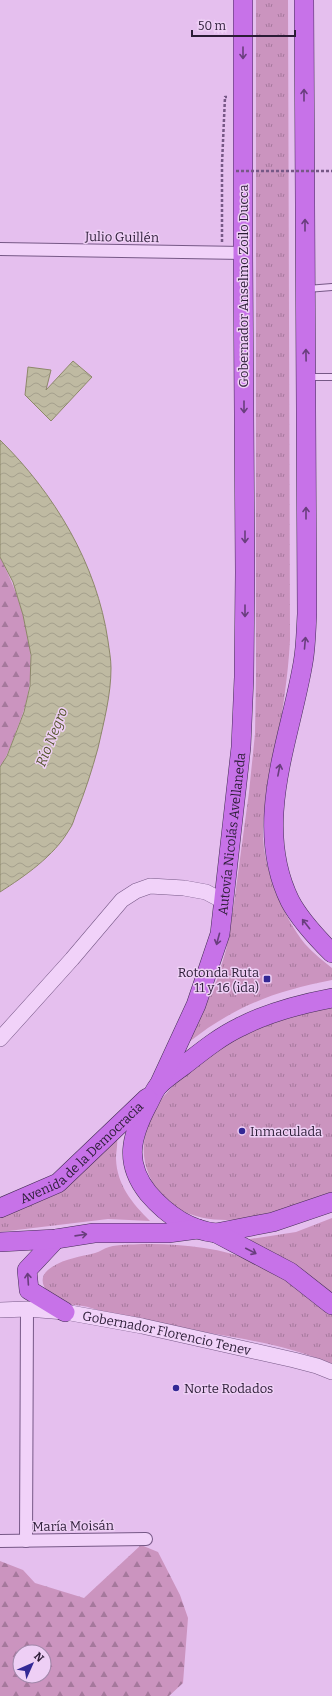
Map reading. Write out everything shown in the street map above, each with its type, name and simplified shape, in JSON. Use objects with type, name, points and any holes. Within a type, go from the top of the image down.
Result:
[{"type":"highway","name":"Gobernador Anselmo Zoilo Ducca","points":[[243,0],[242,253],[245,572]]},
{"type":"highway","points":[[304,0],[307,378],[305,642],[300,679],[277,780],[274,809],[274,836],[280,873],[291,902],[303,920],[332,952]]},
{"type":"highway","name":"Autovía Nicolás Avellaneda","points":[[208,1231],[183,1224],[172,1217],[160,1206],[144,1188],[132,1160],[134,1136],[137,1125],[158,1087],[193,1012],[220,934],[241,747],[244,677],[245,572]]},
{"type":"highway","name":"Avenida de la Democracia","points":[[0,1208],[58,1183],[158,1087],[200,1052],[224,1035],[270,1014],[299,1005],[332,998]]},
{"type":"highway","points":[[0,1202],[32,1194]]},
{"type":"highway","points":[[0,1242],[56,1239],[94,1233],[168,1233],[208,1231],[273,1222],[332,1202]]},
{"type":"highway","points":[[208,1231],[290,1272],[332,1304]]},
{"type":"highway","points":[[56,1239],[27,1270],[29,1290],[65,1312]]},
{"type":"street","name":"Julio Guillén","points":[[0,249],[242,253]]},
{"type":"street","points":[[0,1039],[72,959],[122,900],[136,891],[150,886],[184,888],[206,892],[223,901]]},
{"type":"street","points":[[26,1541],[27,1309]]},
{"type":"street","name":"Gobernador Florencio Tenev","points":[[0,1310],[27,1309],[65,1312],[142,1326],[294,1360],[317,1366],[332,1372]]},
{"type":"street","name":"María Moisán","points":[[0,1541],[146,1539]]},
{"type":"lane","points":[[306,290],[332,287]]},
{"type":"lane","points":[[307,378],[332,377]]},
{"type":"path","points":[[222,164],[222,253]]},
{"type":"path","points":[[236,171],[332,172]]},
{"type":"green space","points":[[256,0],[288,0],[290,640],[283,710],[265,810],[263,829],[264,843],[270,874],[281,905],[305,944],[332,968],[332,980],[292,989],[239,1009],[206,1029],[189,1042],[191,1033],[217,980],[226,950],[249,792],[255,734]]},
{"type":"green space","points":[[0,557],[14,587],[25,620],[31,654],[31,671],[24,709],[11,745],[0,767]]},
{"type":"green space","points":[[332,1006],[332,1192],[310,1202],[285,1210],[259,1217],[232,1220],[207,1218],[183,1211],[164,1197],[149,1175],[144,1157],[144,1140],[149,1122],[157,1106],[166,1094],[193,1068],[209,1056],[243,1035],[273,1021]]},
{"type":"green space","points":[[117,1137],[116,1159],[122,1185],[137,1207],[150,1221],[108,1219],[0,1232],[0,1217],[57,1194]]},
{"type":"green space","points":[[332,1218],[332,1294],[248,1243],[250,1239],[296,1232]]},
{"type":"green space","points":[[142,1244],[179,1245],[217,1250],[253,1261],[270,1268],[286,1278],[332,1313],[332,1364],[303,1353],[272,1345],[148,1323],[88,1307],[65,1303],[54,1298],[46,1290],[43,1280],[44,1276],[52,1267],[73,1258],[113,1246]]},
{"type":"green space","points":[[141,1545],[158,1552],[180,1595],[188,1618],[183,1683],[169,1696],[0,1696],[0,1561],[23,1570],[35,1583],[84,1598]]},
{"type":"water","points":[[73,361],[92,377],[51,421],[25,395],[28,367],[51,370],[46,390]]},
{"type":"water","name":"Río Negro","points":[[0,440],[20,461],[55,507],[83,558],[94,585],[102,612],[108,641],[111,678],[105,718],[98,748],[91,773],[72,826],[47,857],[29,872],[0,892],[0,767],[7,756],[24,712],[30,686],[31,655],[23,615],[13,582],[0,557]]},
{"type":"place","name":"Rotonda Ruta 11 y 16 (ida)","points":[[267,979]]},
{"type":"place","name":"Inmaculada","points":[[242,1131]]},
{"type":"place","name":"Norte Rodados","points":[[176,1388]]}]
